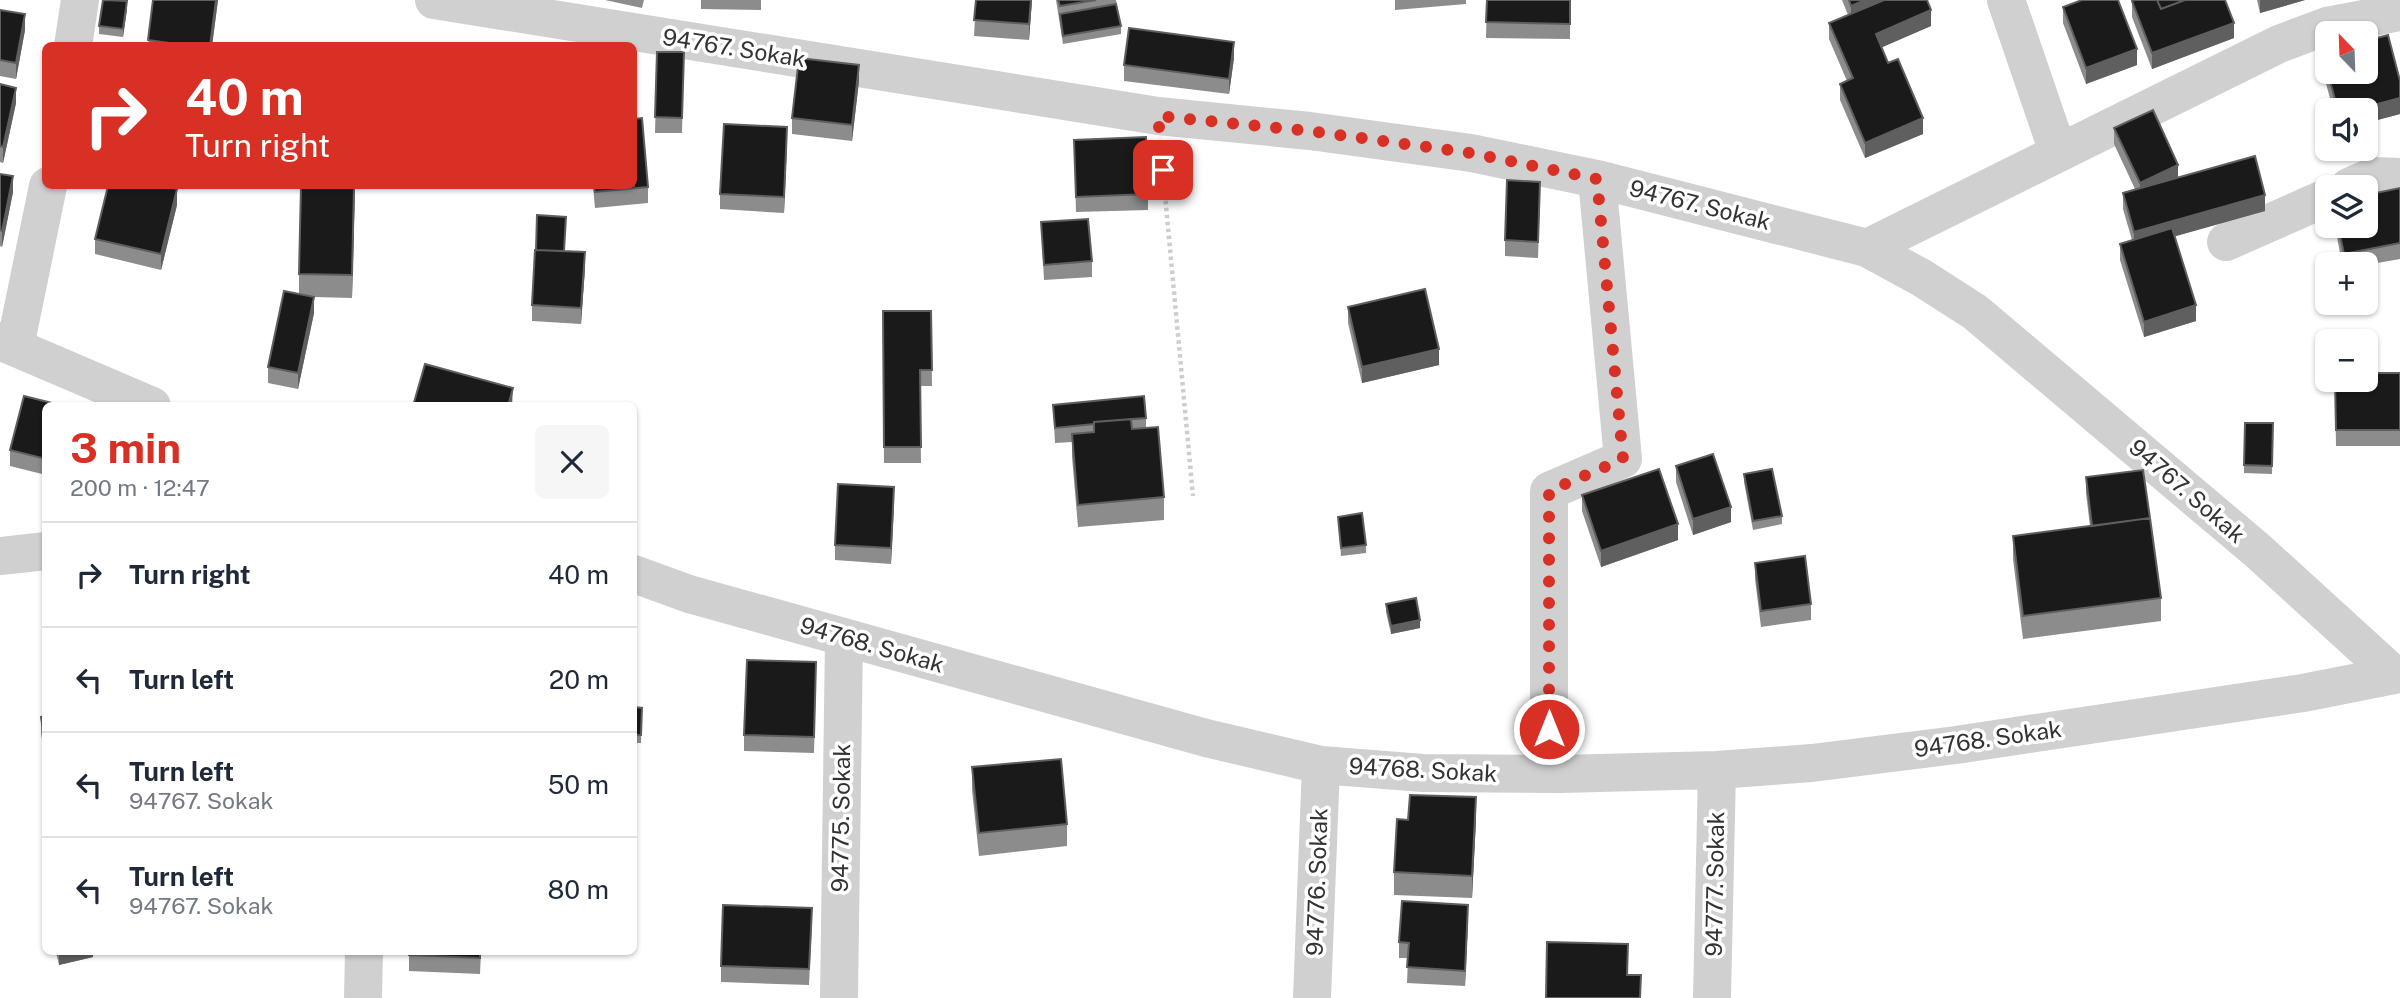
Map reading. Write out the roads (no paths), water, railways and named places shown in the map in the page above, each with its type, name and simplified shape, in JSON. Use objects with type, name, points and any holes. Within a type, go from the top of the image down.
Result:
[{"type":"street","points":[[74,42],[80,0]]},
{"type":"street","name":"94767. Sokak","points":[[434,0],[1158,116],[1310,131],[1458,152],[1597,179],[1867,248],[1922,278],[1975,312],[2258,551],[2397,674]]},
{"type":"street","points":[[2006,0],[2058,152]]},
{"type":"street","points":[[1867,248],[2279,44],[2327,13],[2400,12]]},
{"type":"street","points":[[2378,176],[2400,177]]},
{"type":"street","points":[[1549,729],[1549,491],[1623,459],[1597,179]]},
{"type":"street","points":[[47,189],[7,344],[143,402]]},
{"type":"street","points":[[2226,242],[2315,203]]},
{"type":"street","points":[[0,556],[42,551]]},
{"type":"street","name":"94768. Sokak","points":[[637,575],[689,594],[1206,738],[1321,765],[1450,774],[1717,770],[1812,763],[1956,745],[2303,693],[2397,674]]},
{"type":"street","name":"94775. Sokak","points":[[839,998],[844,638]]},
{"type":"street","name":"94776. Sokak","points":[[1312,998],[1321,765]]},
{"type":"street","name":"94777. Sokak","points":[[1712,998],[1717,770]]},
{"type":"street","points":[[363,998],[364,955]]}]
